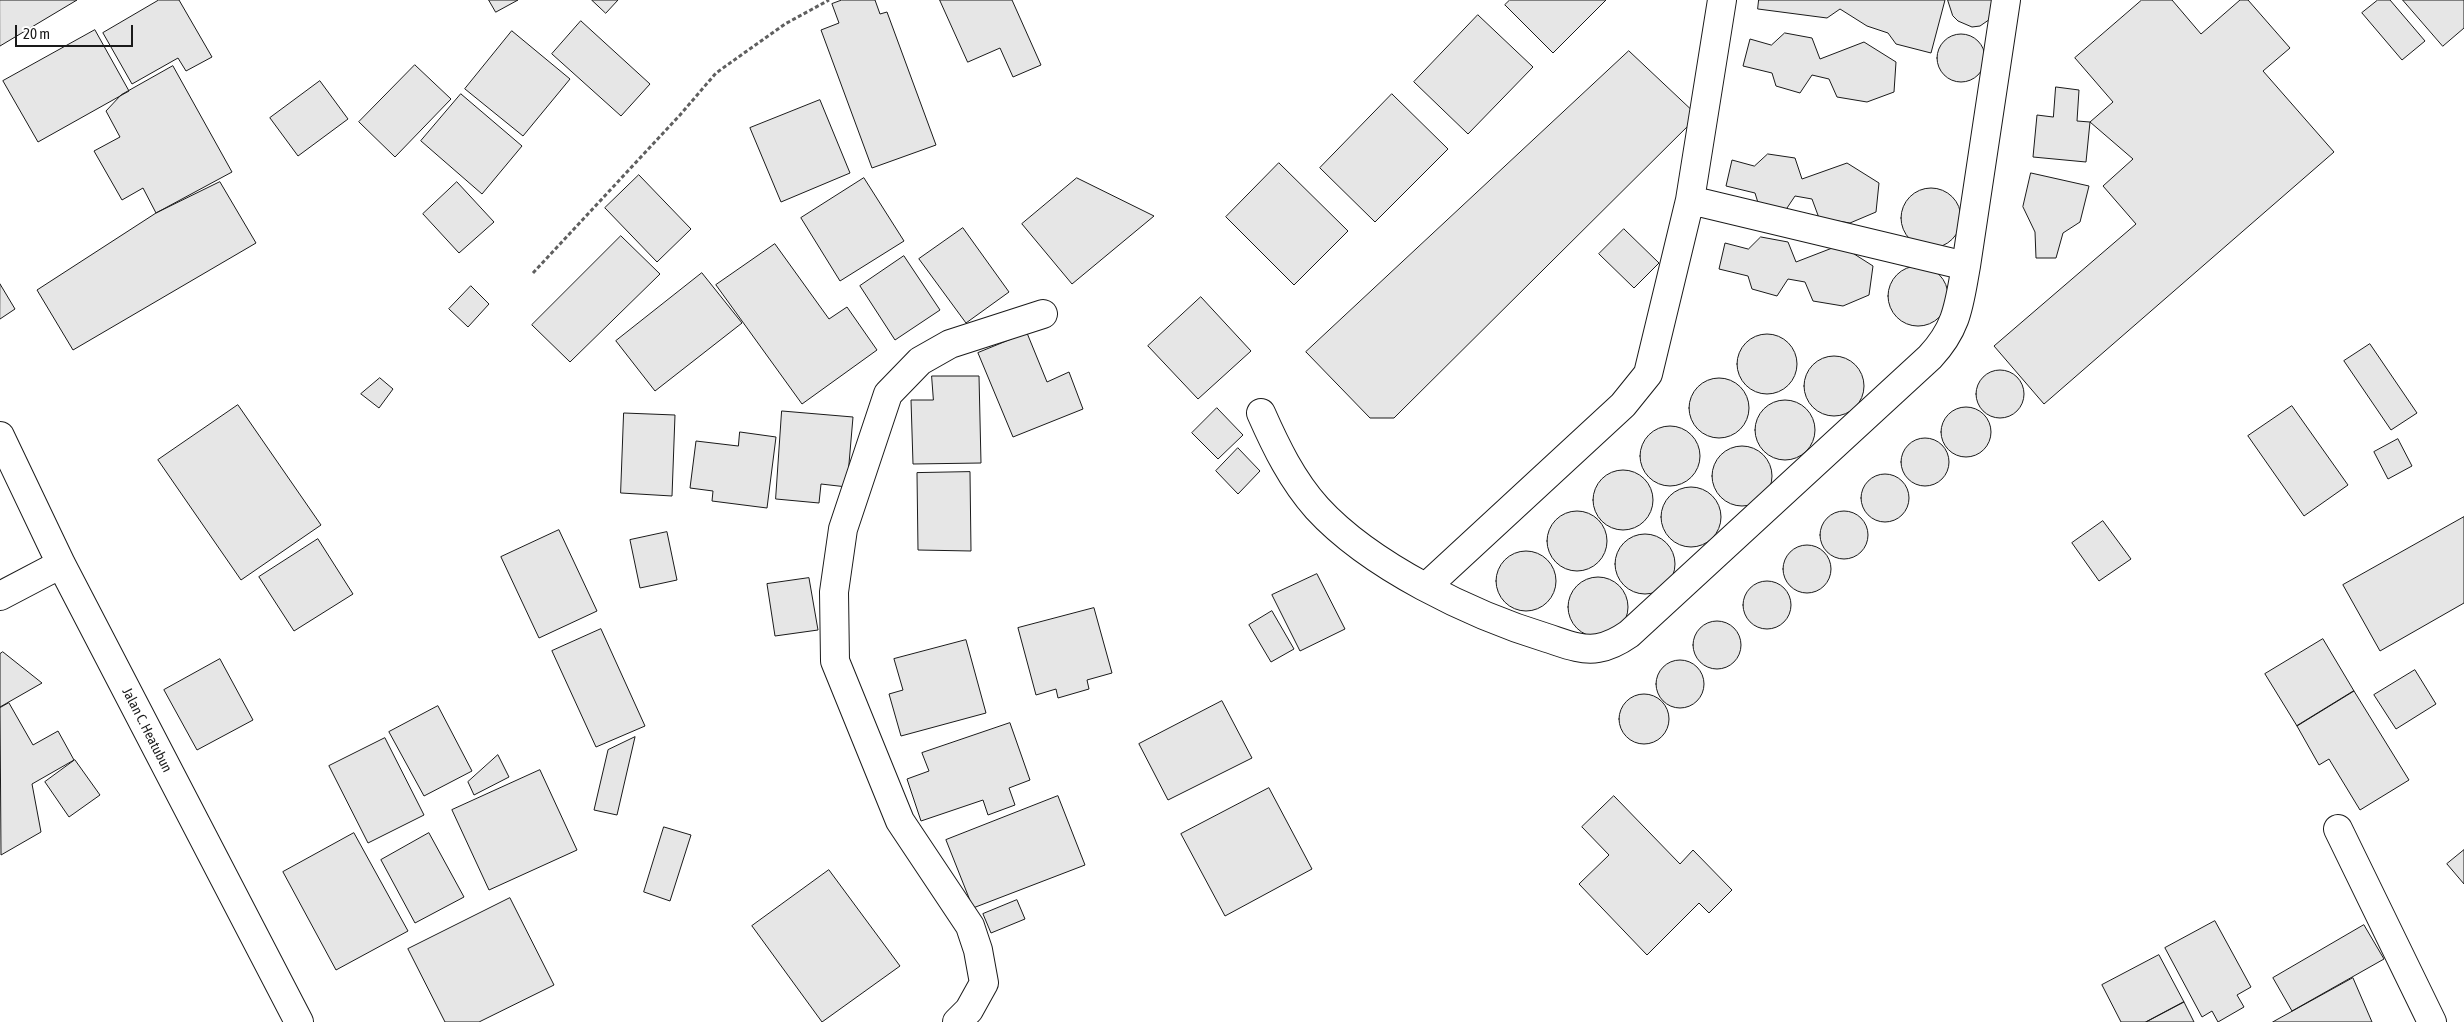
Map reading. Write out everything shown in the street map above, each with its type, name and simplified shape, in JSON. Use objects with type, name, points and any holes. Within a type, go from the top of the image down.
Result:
[{"type":"street","points":[[1426,587],[1623,405],[1648,374],[1690,200],[1722,0]]},
{"type":"street","points":[[1261,413],[1279,453],[1302,490],[1318,509],[1379,558],[1426,587],[1476,612],[1530,633],[1576,647],[1597,648],[1614,644],[1630,634],[1930,357],[1946,340],[1956,318],[1966,266],[2006,0]]},
{"type":"street","points":[[1690,200],[1966,266]]},
{"type":"street","points":[[956,1022],[969,1010],[984,982],[978,950],[970,926],[900,821],[835,661],[834,592],[843,529],[888,394],[920,361],[950,344],[1043,314]]},
{"type":"street","name":"Jalan C. Heatubun","points":[[0,436],[62,564],[299,1022]]},
{"type":"street","points":[[0,596],[62,564]]},
{"type":"street","points":[[2338,829],[2432,1022]]},
{"type":"path","points":[[533,273],[680,115],[716,73],[785,24],[829,0]]},
{"type":"building","points":[[0,0],[77,0],[0,46]]},
{"type":"building","points":[[159,0],[179,0],[212,57],[186,71],[178,58],[132,84],[103,33]]},
{"type":"building","points":[[489,0],[518,0],[496,12]]},
{"type":"building","points":[[592,0],[618,0],[606,13]]},
{"type":"building","points":[[842,0],[875,0],[880,14],[887,12],[936,145],[872,168],[821,30],[839,23],[832,4]]},
{"type":"building","points":[[940,0],[1012,0],[1041,65],[1013,77],[1000,48],[968,62]]},
{"type":"building","points":[[1510,0],[1606,0],[1553,53],[1505,5]]},
{"type":"building","points":[[1759,0],[1945,0],[1931,53],[1896,44],[1888,33],[1867,26],[1840,9],[1827,18],[1758,9]]},
{"type":"building","points":[[1948,0],[1997,0],[1993,17],[1980,26],[1972,27],[1958,21],[1953,16]]},
{"type":"building","points":[[2142,0],[2172,0],[2201,34],[2240,0],[2248,0],[2290,48],[2263,71],[2334,152],[2044,404],[1994,346],[2136,224],[2103,186],[2133,159],[2090,122],[2113,102],[2075,58]]},
{"type":"building","points":[[2378,0],[2390,0],[2425,41],[2402,60],[2362,13]]},
{"type":"building","points":[[2403,0],[2464,0],[2464,28],[2443,46]]},
{"type":"building","points":[[1478,15],[1533,67],[1468,134],[1414,82]]},
{"type":"building","points":[[581,21],[650,84],[621,116],[552,54]]},
{"type":"building","points":[[95,30],[129,91],[38,142],[3,81]]},
{"type":"building","points":[[512,31],[570,79],[523,136],[465,89]]},
{"type":"building","points":[[1785,33],[1812,38],[1820,59],[1864,42],[1896,62],[1894,92],[1867,102],[1837,97],[1829,79],[1812,75],[1800,93],[1776,86],[1772,73],[1743,66],[1750,39],[1771,45]]},
{"type":"building","points":[[1956,34],[1966,34],[1975,38],[1981,44],[1984,49],[1984,67],[1975,78],[1966,82],[1956,82],[1947,78],[1941,72],[1937,63],[1937,53],[1941,44],[1947,38]]},
{"type":"building","points":[[1629,51],[1698,116],[1394,418],[1370,418],[1306,352]]},
{"type":"building","points":[[415,65],[451,99],[395,157],[359,122]]},
{"type":"building","points":[[173,66],[232,172],[156,213],[143,188],[122,200],[94,151],[120,137],[106,111],[121,95]]},
{"type":"building","points":[[320,81],[348,119],[298,156],[270,118]]},
{"type":"building","points":[[2056,87],[2079,90],[2077,121],[2090,122],[2086,162],[2033,157],[2037,115],[2053,117]]},
{"type":"building","points":[[461,94],[522,146],[482,194],[421,141]]},
{"type":"building","points":[[1392,94],[1448,149],[1375,222],[1320,168]]},
{"type":"building","points":[[820,100],[850,173],[781,202],[750,128]]},
{"type":"building","points":[[1768,154],[1795,158],[1802,179],[1847,163],[1879,183],[1876,212],[1850,223],[1819,218],[1812,199],[1795,196],[1783,214],[1759,206],[1755,193],[1726,186],[1732,160],[1754,166]]},
{"type":"building","points":[[1279,163],[1348,231],[1294,285],[1226,217]]},
{"type":"building","points":[[2031,173],[2089,186],[2080,222],[2063,233],[2056,258],[2036,258],[2035,232],[2023,207]]},
{"type":"building","points":[[639,175],[691,229],[657,262],[605,208]]},
{"type":"building","points":[[864,178],[904,241],[840,281],[801,218]]},
{"type":"building","points":[[1077,178],[1154,216],[1072,284],[1022,224]]},
{"type":"building","points":[[220,182],[256,243],[73,350],[37,290],[156,213]]},
{"type":"building","points":[[457,182],[494,222],[459,253],[423,214]]},
{"type":"building","points":[[1931,188],[1947,193],[1952,197],[1956,202],[1961,218],[1956,234],[1952,239],[1947,243],[1931,248],[1915,243],[1910,239],[1906,234],[1901,218],[1906,202],[1910,197],[1915,193]]},
{"type":"building","points":[[963,228],[1009,292],[966,323],[919,259]]},
{"type":"building","points":[[1624,229],[1659,263],[1634,288],[1599,254]]},
{"type":"building","points":[[621,236],[660,274],[570,362],[532,325]]},
{"type":"building","points":[[1761,237],[1788,242],[1796,262],[1840,245],[1873,266],[1869,295],[1843,306],[1813,301],[1805,282],[1788,279],[1777,296],[1752,289],[1748,276],[1719,269],[1725,243],[1748,249]]},
{"type":"building","points":[[775,244],[829,319],[847,307],[877,350],[802,404],[716,285]]},
{"type":"building","points":[[904,256],[940,310],[895,340],[860,286]]},
{"type":"building","points":[[1918,266],[1935,271],[1943,279],[1948,296],[1943,313],[1935,321],[1918,326],[1901,321],[1893,313],[1888,296],[1893,279],[1901,271]]},
{"type":"building","points":[[702,273],[742,323],[655,391],[616,341]]},
{"type":"building","points":[[0,284],[15,309],[0,319]]},
{"type":"building","points":[[471,286],[489,304],[468,327],[449,309]]},
{"type":"building","points":[[1201,297],[1251,351],[1198,399],[1148,346]]},
{"type":"building","points":[[1027,333],[1047,382],[1069,372],[1083,409],[1013,437],[978,353]]},
{"type":"building","points":[[1767,334],[1784,339],[1792,347],[1797,364],[1792,381],[1784,389],[1767,394],[1750,389],[1742,381],[1737,364],[1742,347],[1750,339]]},
{"type":"building","points":[[2370,344],[2417,413],[2391,430],[2344,361]]},
{"type":"building","points":[[1834,356],[1851,361],[1859,369],[1864,386],[1859,403],[1851,411],[1834,416],[1817,411],[1809,403],[1804,386],[1809,369],[1817,361]]},
{"type":"building","points":[[1995,370],[2005,370],[2014,374],[2020,380],[2023,385],[2023,403],[2014,414],[2005,418],[1995,418],[1986,414],[1980,408],[1976,399],[1976,389],[1980,380],[1986,374]]},
{"type":"building","points":[[932,376],[979,376],[981,463],[913,464],[911,400],[933,400]]},
{"type":"building","points":[[380,378],[393,389],[379,408],[361,394]]},
{"type":"building","points":[[1719,378],[1736,383],[1744,391],[1749,408],[1744,425],[1736,433],[1719,438],[1702,433],[1694,425],[1689,408],[1694,391],[1702,383]]},
{"type":"building","points":[[1785,400],[1802,405],[1810,413],[1815,430],[1810,447],[1802,455],[1785,460],[1768,455],[1760,447],[1755,430],[1760,413],[1768,405]]},
{"type":"building","points":[[238,405],[321,525],[241,580],[158,460]]},
{"type":"building","points":[[2292,406],[2348,485],[2304,516],[2248,436]]},
{"type":"building","points":[[1966,407],[1975,409],[1986,418],[1991,432],[1989,441],[1980,452],[1966,457],[1957,455],[1946,446],[1941,432],[1943,423],[1952,412]]},
{"type":"building","points":[[1217,408],[1243,435],[1218,459],[1192,433]]},
{"type":"building","points":[[782,411],[853,417],[847,487],[821,484],[819,503],[776,499]]},
{"type":"building","points":[[624,413],[675,415],[672,496],[621,493]]},
{"type":"building","points":[[1670,426],[1687,431],[1695,439],[1700,456],[1695,473],[1687,481],[1670,486],[1653,481],[1645,473],[1640,456],[1645,439],[1653,431]]},
{"type":"building","points":[[740,432],[776,437],[767,508],[712,501],[713,491],[690,488],[696,441],[738,446]]},
{"type":"building","points":[[1920,438],[1930,438],[1939,442],[1945,448],[1948,453],[1948,471],[1939,482],[1930,486],[1920,486],[1911,482],[1905,476],[1901,467],[1901,457],[1905,448],[1911,442]]},
{"type":"building","points":[[2398,439],[2412,466],[2388,479],[2374,452]]},
{"type":"building","points":[[1742,446],[1758,451],[1763,455],[1767,460],[1772,476],[1767,492],[1763,497],[1758,501],[1742,506],[1726,501],[1721,497],[1717,492],[1712,476],[1717,460],[1721,455],[1726,451]]},
{"type":"building","points":[[1238,448],[1260,471],[1238,494],[1216,471]]},
{"type":"building","points":[[1623,470],[1640,475],[1648,483],[1653,500],[1648,517],[1640,525],[1623,530],[1606,525],[1598,517],[1593,500],[1598,483],[1606,475]]},
{"type":"building","points":[[970,472],[971,551],[918,550],[917,473]]},
{"type":"building","points":[[1880,474],[1890,474],[1899,478],[1905,484],[1909,498],[1905,512],[1899,518],[1890,522],[1880,522],[1871,518],[1865,512],[1861,503],[1861,493],[1865,484],[1871,478]]},
{"type":"building","points":[[1691,487],[1708,492],[1716,500],[1721,517],[1716,534],[1708,542],[1691,547],[1674,542],[1666,534],[1661,517],[1666,500],[1674,492]]},
{"type":"building","points":[[1577,511],[1594,516],[1602,524],[1607,541],[1602,558],[1594,566],[1577,571],[1560,566],[1552,558],[1547,541],[1552,524],[1560,516]]},
{"type":"building","points":[[1839,511],[1849,511],[1858,515],[1864,521],[1867,526],[1867,544],[1858,555],[1849,559],[1839,559],[1830,555],[1824,549],[1820,540],[1820,530],[1824,521],[1830,515]]},
{"type":"building","points":[[2464,517],[2464,603],[2380,651],[2343,585]]},
{"type":"building","points":[[2103,521],[2131,559],[2099,581],[2072,543]]},
{"type":"building","points":[[559,530],[597,611],[539,638],[501,557]]},
{"type":"building","points":[[667,532],[677,580],[640,588],[630,540]]},
{"type":"building","points":[[1645,534],[1662,539],[1670,547],[1675,564],[1670,581],[1662,589],[1645,594],[1628,589],[1620,581],[1615,564],[1620,547],[1628,539]]},
{"type":"building","points":[[318,539],[353,594],[294,631],[259,577]]},
{"type":"building","points":[[1802,545],[1812,545],[1821,549],[1827,555],[1831,569],[1827,583],[1821,589],[1812,593],[1802,593],[1793,589],[1787,583],[1783,574],[1783,564],[1787,555],[1793,549]]},
{"type":"building","points":[[1526,551],[1543,556],[1551,564],[1556,581],[1551,598],[1543,606],[1526,611],[1509,606],[1501,598],[1496,581],[1501,564],[1509,556]]},
{"type":"building","points":[[1317,574],[1345,629],[1300,651],[1272,595]]},
{"type":"building","points":[[1598,577],[1615,582],[1623,590],[1628,607],[1623,624],[1615,632],[1598,637],[1581,632],[1573,624],[1568,607],[1573,590],[1581,582]]},
{"type":"building","points":[[809,578],[818,630],[775,636],[767,584]]},
{"type":"building","points":[[1762,581],[1772,581],[1781,585],[1787,591],[1790,596],[1790,614],[1781,625],[1772,629],[1762,629],[1753,625],[1747,619],[1743,610],[1743,600],[1747,591],[1753,585]]},
{"type":"building","points":[[1094,608],[1112,673],[1087,680],[1089,689],[1058,698],[1056,689],[1036,695],[1018,628]]},
{"type":"building","points":[[1272,611],[1294,649],[1271,662],[1249,625]]},
{"type":"building","points":[[1712,621],[1722,621],[1731,625],[1737,631],[1740,636],[1740,654],[1731,665],[1722,669],[1712,669],[1703,665],[1697,659],[1693,650],[1693,640],[1697,631],[1703,625]]},
{"type":"building","points":[[601,629],[645,726],[596,747],[552,651]]},
{"type":"building","points":[[2323,639],[2354,691],[2297,726],[2265,674]]},
{"type":"building","points":[[966,640],[986,713],[901,736],[889,694],[903,690],[894,659]]},
{"type":"building","points":[[3,652],[42,683],[0,707],[0,654]]},
{"type":"building","points":[[220,659],[253,720],[197,750],[164,690]]},
{"type":"building","points":[[1675,660],[1685,660],[1694,664],[1700,670],[1703,675],[1703,693],[1694,704],[1685,708],[1675,708],[1666,704],[1660,698],[1656,689],[1656,679],[1660,670],[1666,664]]},
{"type":"building","points":[[2415,670],[2436,704],[2396,729],[2374,695]]},
{"type":"building","points":[[2354,691],[2409,780],[2360,810],[2329,759],[2319,765],[2297,726]]},
{"type":"building","points":[[1644,694],[1653,696],[1664,705],[1669,719],[1667,728],[1658,739],[1644,744],[1635,742],[1624,733],[1619,719],[1621,710],[1630,699]]},
{"type":"building","points":[[1222,701],[1252,758],[1168,800],[1139,744]]},
{"type":"building","points":[[9,703],[33,745],[58,731],[74,760],[32,784],[41,832],[1,855],[0,708]]},
{"type":"building","points":[[438,706],[472,771],[424,796],[389,732]]},
{"type":"building","points":[[1010,723],[1030,780],[1009,788],[1015,805],[988,815],[983,800],[921,821],[907,779],[929,771],[922,753]]},
{"type":"building","points":[[635,737],[617,815],[594,810],[608,750]]},
{"type":"building","points":[[385,738],[424,815],[368,843],[329,766]]},
{"type":"building","points":[[498,755],[509,777],[474,795],[468,782]]},
{"type":"building","points":[[75,760],[100,795],[69,817],[45,782]]},
{"type":"building","points":[[540,770],[577,850],[489,890],[452,810]]},
{"type":"building","points":[[1269,788],[1312,869],[1225,916],[1181,834]]},
{"type":"building","points":[[1058,796],[1085,865],[973,908],[946,840]]},
{"type":"building","points":[[1614,796],[1680,864],[1693,850],[1732,890],[1709,913],[1699,903],[1647,955],[1579,884],[1609,855],[1582,827]]},
{"type":"building","points":[[664,827],[691,835],[670,901],[644,892]]},
{"type":"building","points":[[354,833],[408,931],[336,970],[283,872]]},
{"type":"building","points":[[429,833],[464,897],[415,923],[381,860]]},
{"type":"building","points":[[2464,850],[2464,884],[2447,864]]},
{"type":"building","points":[[829,870],[900,966],[822,1022],[752,926]]},
{"type":"building","points":[[510,898],[554,985],[479,1022],[445,1022],[408,949]]},
{"type":"building","points":[[1017,900],[1025,919],[991,933],[983,914]]},
{"type":"building","points":[[2215,921],[2251,987],[2237,995],[2244,1007],[2218,1022],[2212,1011],[2202,1017],[2165,948]]},
{"type":"building","points":[[2364,925],[2384,959],[2292,1011],[2273,978]]},
{"type":"building","points":[[2159,955],[2184,1002],[2146,1022],[2121,1022],[2102,985]]},
{"type":"building","points":[[2353,978],[2372,1022],[2273,1022]]},
{"type":"building","points":[[2184,1002],[2194,1022],[2146,1022]]}]
